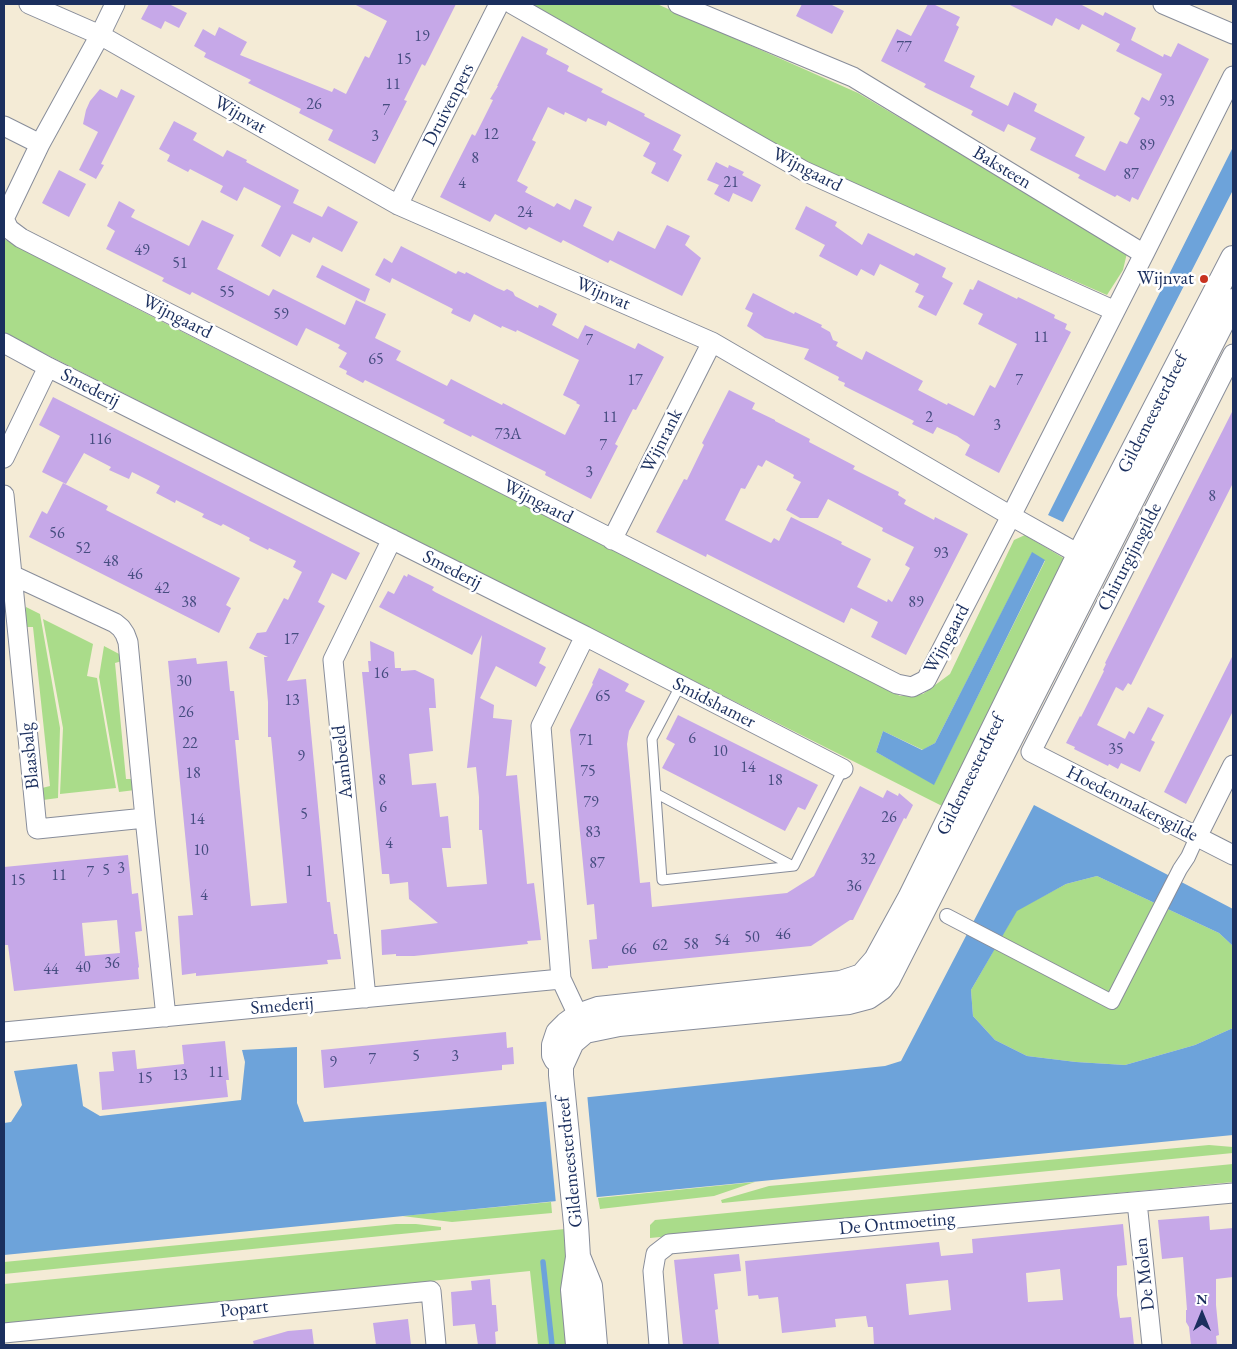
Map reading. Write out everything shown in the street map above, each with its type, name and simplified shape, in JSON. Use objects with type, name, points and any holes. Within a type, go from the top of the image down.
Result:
[{"type":"street","name":"Wijnvat","points":[[30,4],[100,35],[398,205],[712,342],[1089,560]]},
{"type":"street","name":"Wijngaard","points":[[115,4],[40,144],[4,218],[9,229],[21,238],[897,684],[912,687],[926,680],[1144,254]]},
{"type":"street","name":"Druivenpers","points":[[398,205],[499,4]]},
{"type":"street","name":"Wijngaard","points":[[512,4],[804,171],[1115,311]]},
{"type":"street","name":"Baksteen","points":[[678,4],[853,77],[1144,254]]},
{"type":"street","points":[[1163,4],[1233,34]]},
{"type":"street","points":[[1144,254],[1233,76]]},
{"type":"street","points":[[4,126],[40,144]]},
{"type":"street","name":"Gildemeesterdreef","points":[[578,1345],[573,1290],[578,1257],[575,1210],[561,1071],[554,1055],[554,1045],[558,1033],[567,1024],[582,1024],[598,1008],[841,983],[862,976],[876,960],[1089,560],[1199,346],[1233,258]]},
{"type":"street","name":"Gildemeesterdreef","points":[[1199,346],[1233,301]]},
{"type":"street","name":"Wijnrank","points":[[612,540],[712,342]]},
{"type":"street","name":"Smederij","points":[[4,343],[48,367],[585,636]]},
{"type":"street","points":[[1199,346],[1232,360]]},
{"type":"street","name":"Chirurgijnsgilde","points":[[1031,752],[1232,360]]},
{"type":"street","points":[[4,458],[48,367]]},
{"type":"street","name":"Blaasbalg","points":[[4,494],[37,829],[144,818]]},
{"type":"street","name":"Aambeeld","points":[[366,998],[333,660],[392,539]]},
{"type":"street","points":[[12,575],[115,623],[121,628],[128,642],[144,818],[166,1017]]},
{"type":"street","points":[[582,1024],[561,980],[541,726],[585,636]]},
{"type":"street","name":"Smidshamer","points":[[585,636],[843,769]]},
{"type":"street","name":"Hoedenmakersgilde","points":[[1031,752],[1233,855]]},
{"type":"street","points":[[953,919],[1112,1002],[1180,869],[1188,857],[1233,765]]},
{"type":"street","name":"Smederij","points":[[4,1032],[561,980]]},
{"type":"street","name":"De Ontmoeting","points":[[659,1345],[653,1270],[656,1254],[669,1244],[1233,1193]]},
{"type":"street","name":"De Molen","points":[[1137,1202],[1152,1345]]},
{"type":"street","name":"Gildemeesterdreef","points":[[578,1257],[590,1286],[596,1345]]},
{"type":"street","name":"Popart","points":[[4,1332],[431,1291],[436,1345]]},
{"type":"lane","points":[[680,686],[652,739],[662,880],[794,866]]},
{"type":"lane","points":[[794,866],[843,769]]},
{"type":"lane","points":[[657,794],[794,866]]},
{"type":"green space","points":[[529,4],[657,4],[858,93],[1127,253],[1123,270],[1107,295],[1038,265],[804,171]]},
{"type":"green space","points":[[4,239],[153,317],[900,696],[923,694],[950,674],[1014,540],[1025,535],[1065,559],[946,808],[4,333]],"holes":[[[1032,553],[1045,561],[934,784],[876,752],[883,731],[923,750],[935,743]]]},
{"type":"green space","points":[[26,607],[40,614],[60,728],[58,798],[43,800],[42,788],[50,786],[33,627],[26,627]]},
{"type":"green space","points":[[43,619],[93,644],[87,676],[97,678],[116,788],[60,794],[63,728]]},
{"type":"green space","points":[[104,646],[121,655],[122,661],[115,663],[126,779],[134,779],[135,790],[119,792],[99,677]]},
{"type":"green space","points":[[1097,876],[1219,933],[1233,946],[1233,1028],[1195,1045],[1125,1065],[1027,1056],[995,1040],[973,1016],[971,990],[1017,910],[1066,884]]},
{"type":"green space","points":[[1209,1145],[1233,1147],[1233,1153],[722,1203],[721,1200],[769,1186]]},
{"type":"green space","points":[[1233,1164],[1233,1182],[650,1238],[650,1225],[655,1220]]},
{"type":"green space","points":[[755,1182],[714,1196],[600,1209],[598,1198]]},
{"type":"green space","points":[[551,1202],[552,1213],[452,1222],[402,1216]]},
{"type":"green space","points":[[396,1224],[441,1227],[441,1230],[4,1274],[4,1262]]},
{"type":"green space","points":[[565,1229],[571,1345],[538,1345],[530,1271],[4,1324],[4,1284]]},
{"type":"water","points":[[1233,147],[1233,190],[1063,522],[1048,515]]},
{"type":"water","points":[[1032,552],[1045,560],[934,785],[876,752],[883,731],[922,750],[935,743]]},
{"type":"water","points":[[1034,805],[1233,909],[1233,946],[1219,933],[1097,876],[1066,884],[1017,911],[971,990],[973,1016],[995,1040],[1027,1056],[1125,1065],[1195,1045],[1233,1028],[1233,1135],[4,1255],[4,1123],[11,1122],[22,1105],[14,1071],[77,1064],[83,1106],[100,1116],[241,1100],[245,1062],[242,1050],[297,1047],[297,1103],[304,1122],[542,1102],[885,1066],[901,1061]]},
{"type":"pier","points":[[587,1093],[597,1200],[556,1204],[546,1099]]},
{"type":"building","points":[[149,4],[169,4],[187,13],[179,28],[165,21],[161,29],[141,19]]},
{"type":"building","points":[[354,4],[456,4],[425,66],[422,64],[404,100],[407,101],[375,164],[328,140],[333,130],[299,113],[301,109],[248,83],[251,80],[204,57],[206,53],[194,46],[203,29],[215,36],[219,27],[247,42],[240,55],[332,92],[334,88],[346,94],[365,56],[369,58],[387,21]]},
{"type":"building","points":[[802,4],[830,4],[844,11],[832,34],[796,16]]},
{"type":"building","points":[[928,4],[933,4],[960,17],[956,25],[959,27],[944,61],[975,76],[970,87],[1008,106],[1014,92],[1037,104],[1034,111],[1085,137],[1075,156],[1105,171],[1120,141],[1127,144],[1140,118],[1134,114],[1142,97],[1149,101],[1162,74],[1116,51],[1120,44],[1082,24],[1079,30],[1056,18],[1052,26],[1008,4],[1080,4],[1103,16],[1105,12],[1136,28],[1131,40],[1163,57],[1164,54],[1171,57],[1178,43],[1209,59],[1138,200],[1132,197],[1130,202],[1117,195],[1115,197],[1078,178],[1080,175],[1030,150],[1036,138],[1008,124],[1004,132],[971,115],[973,111],[924,87],[926,84],[881,61],[897,29],[911,36]]},
{"type":"building","points":[[522,36],[548,49],[546,54],[569,66],[567,71],[603,89],[601,92],[681,135],[673,150],[682,155],[668,182],[651,173],[656,163],[643,156],[650,143],[608,121],[606,126],[588,118],[586,122],[565,112],[564,115],[548,107],[532,140],[536,142],[517,181],[528,187],[525,192],[554,207],[557,203],[570,210],[575,199],[592,207],[583,226],[613,241],[618,231],[655,249],[667,225],[690,236],[685,245],[701,258],[682,296],[610,260],[608,263],[563,240],[561,243],[529,227],[526,230],[495,214],[490,222],[440,197],[472,134],[475,136],[493,100],[490,99]]},
{"type":"building","points":[[100,89],[117,98],[121,89],[135,96],[101,164],[104,165],[96,179],[79,170],[98,132],[83,124],[90,101]]},
{"type":"building","points":[[174,121],[197,133],[193,140],[223,157],[227,150],[299,190],[293,203],[322,217],[328,206],[358,222],[342,252],[313,237],[310,243],[292,234],[280,257],[261,246],[281,206],[244,187],[237,201],[220,192],[223,186],[190,169],[188,172],[167,161],[170,155],[159,149]]},
{"type":"building","points":[[716,162],[728,168],[729,165],[744,172],[742,175],[761,185],[752,202],[733,193],[729,202],[714,194],[719,185],[707,180]]},
{"type":"building","points":[[59,170],[86,184],[69,217],[42,203]]},
{"type":"building","points":[[119,201],[135,210],[131,217],[189,246],[202,220],[234,235],[217,269],[269,296],[273,289],[345,325],[356,300],[386,314],[375,338],[401,351],[396,360],[447,386],[451,379],[565,435],[580,405],[563,395],[579,360],[517,330],[516,332],[502,326],[501,328],[474,314],[470,322],[451,313],[453,309],[392,278],[390,283],[375,275],[384,258],[392,263],[401,246],[456,274],[458,271],[465,274],[466,272],[504,291],[507,289],[513,292],[515,296],[538,308],[539,305],[542,306],[557,314],[552,325],[578,339],[585,325],[635,349],[638,343],[664,357],[636,410],[633,409],[615,444],[618,446],[591,499],[545,475],[546,472],[472,435],[471,437],[443,423],[445,420],[365,380],[363,383],[346,374],[347,371],[339,367],[347,353],[338,348],[340,345],[306,328],[297,346],[192,292],[190,295],[162,281],[164,278],[106,249],[115,231],[107,226]]},
{"type":"building","points":[[806,206],[837,222],[835,226],[862,245],[868,233],[914,256],[916,253],[946,268],[942,277],[953,283],[936,316],[918,307],[924,296],[915,292],[919,284],[880,264],[874,276],[861,269],[857,276],[819,256],[825,245],[795,229]]},
{"type":"building","points":[[322,265],[370,289],[365,302],[316,277]]},
{"type":"building","points":[[978,280],[1055,315],[1054,318],[1067,324],[1065,329],[1071,332],[999,473],[965,455],[970,445],[957,436],[937,427],[933,434],[912,424],[914,421],[844,386],[845,383],[838,380],[839,377],[804,359],[809,349],[765,338],[747,326],[753,313],[745,309],[753,293],[794,314],[795,312],[822,325],[821,327],[830,332],[833,340],[838,342],[836,346],[862,360],[866,351],[923,381],[918,390],[974,416],[990,385],[995,388],[1017,344],[978,324],[983,314],[963,304],[970,289],[973,290]]},
{"type":"building","points":[[729,390],[755,403],[752,409],[810,439],[809,442],[855,466],[853,469],[899,492],[898,495],[906,500],[904,504],[934,520],[935,517],[968,534],[906,655],[871,637],[878,622],[851,608],[844,623],[707,554],[706,557],[656,532],[684,479],[687,480],[704,445],[702,443]],"holes":[[[766,460],[794,475],[793,478],[801,482],[786,510],[800,518],[818,518],[828,499],[883,528],[882,531],[914,547],[905,565],[910,568],[892,602],[888,599],[887,602],[857,587],[871,559],[841,544],[842,542],[791,517],[779,541],[774,538],[771,543],[725,520],[741,488],[745,489],[758,465],[762,467]]]},
{"type":"building","points":[[53,397],[360,553],[346,580],[332,573],[318,602],[325,606],[287,681],[306,679],[327,902],[330,902],[334,934],[337,934],[341,959],[327,960],[328,964],[196,976],[196,973],[182,975],[178,916],[193,915],[168,661],[196,658],[197,664],[227,661],[230,691],[234,691],[239,740],[235,740],[251,906],[287,903],[271,737],[268,737],[268,702],[264,657],[268,657],[249,648],[257,633],[266,632],[284,598],[288,600],[302,572],[293,567],[296,561],[250,541],[250,538],[223,524],[221,526],[202,517],[204,514],[176,500],[175,503],[156,493],[160,486],[132,472],[129,479],[109,470],[111,467],[84,453],[66,484],[42,472],[60,436],[39,425]]},
{"type":"building","points":[[1233,410],[1233,483],[1131,685],[1128,683],[1123,691],[1116,687],[1097,725],[1125,739],[1129,731],[1134,734],[1148,707],[1164,715],[1151,740],[1155,742],[1140,772],[1121,763],[1118,769],[1109,764],[1108,766],[1066,743],[1081,717],[1104,671],[1105,663]]},
{"type":"building","points":[[63,483],[108,506],[106,510],[240,578],[226,605],[231,608],[219,633],[29,537],[42,511],[47,514]]},
{"type":"building","points":[[408,574],[434,587],[432,590],[435,592],[546,648],[539,663],[546,667],[536,687],[496,666],[480,698],[494,705],[493,718],[512,720],[506,776],[517,775],[527,884],[534,883],[541,940],[527,941],[528,944],[414,956],[382,955],[381,930],[438,923],[409,899],[408,882],[390,884],[389,874],[382,874],[362,672],[369,672],[368,661],[371,661],[370,641],[394,652],[395,668],[401,668],[401,671],[415,670],[434,679],[436,708],[429,708],[433,751],[409,754],[412,785],[436,783],[440,817],[448,816],[451,848],[442,848],[447,887],[487,884],[482,830],[479,830],[479,797],[476,767],[467,768],[482,635],[472,655],[379,607],[388,591],[394,594],[404,575],[407,577]]},
{"type":"building","points":[[1233,655],[1233,711],[1186,804],[1164,792]]},
{"type":"building","points":[[599,668],[629,684],[625,691],[645,701],[629,731],[627,744],[640,883],[650,882],[652,907],[787,893],[814,876],[860,786],[883,798],[887,790],[898,796],[899,793],[913,805],[906,819],[904,818],[853,920],[850,920],[811,946],[592,969],[589,940],[597,939],[594,904],[587,905],[570,730]]},
{"type":"building","points":[[678,715],[818,785],[805,810],[798,807],[785,831],[662,768],[675,744],[666,739]]},
{"type":"building","points":[[128,855],[132,894],[138,893],[142,931],[135,932],[139,979],[14,991],[8,945],[5,945],[4,935],[4,867]],"holes":[[[117,920],[120,953],[85,956],[82,923]]]},
{"type":"building","points":[[506,1032],[507,1048],[513,1047],[514,1064],[502,1065],[502,1070],[324,1088],[321,1050]]},
{"type":"building","points":[[225,1041],[229,1080],[226,1080],[228,1097],[102,1110],[99,1072],[114,1071],[112,1052],[135,1050],[137,1069],[184,1064],[182,1045]]},
{"type":"building","points":[[1209,1216],[1210,1230],[1233,1228],[1233,1277],[1216,1279],[1219,1335],[1216,1336],[1217,1345],[1191,1345],[1189,1327],[1186,1322],[1187,1310],[1183,1257],[1162,1259],[1158,1220]]},
{"type":"building","points":[[1123,1224],[1127,1265],[1117,1266],[1117,1295],[1120,1318],[1131,1317],[1134,1345],[874,1345],[873,1327],[868,1327],[866,1316],[835,1319],[836,1327],[782,1333],[778,1297],[759,1299],[758,1295],[748,1296],[745,1261],[939,1242],[941,1256],[973,1253],[972,1239]],"holes":[[[1060,1269],[1063,1300],[1028,1302],[1026,1273]],[[948,1280],[951,1310],[909,1315],[906,1284]]]},
{"type":"building","points":[[739,1254],[741,1271],[714,1274],[718,1309],[715,1310],[719,1345],[683,1345],[674,1260]]},
{"type":"building","points":[[490,1279],[492,1305],[496,1305],[498,1331],[495,1332],[496,1345],[478,1345],[475,1324],[453,1326],[451,1292],[472,1290],[471,1281]]},
{"type":"building","points":[[408,1319],[411,1345],[376,1345],[373,1323]]},
{"type":"building","points":[[312,1329],[314,1345],[254,1345],[253,1341],[288,1331]]},
{"type":"waterway","points":[[543,1262],[552,1345]]},
{"type":"place","name":"Wijnvat","points":[[1204,279]]}]
